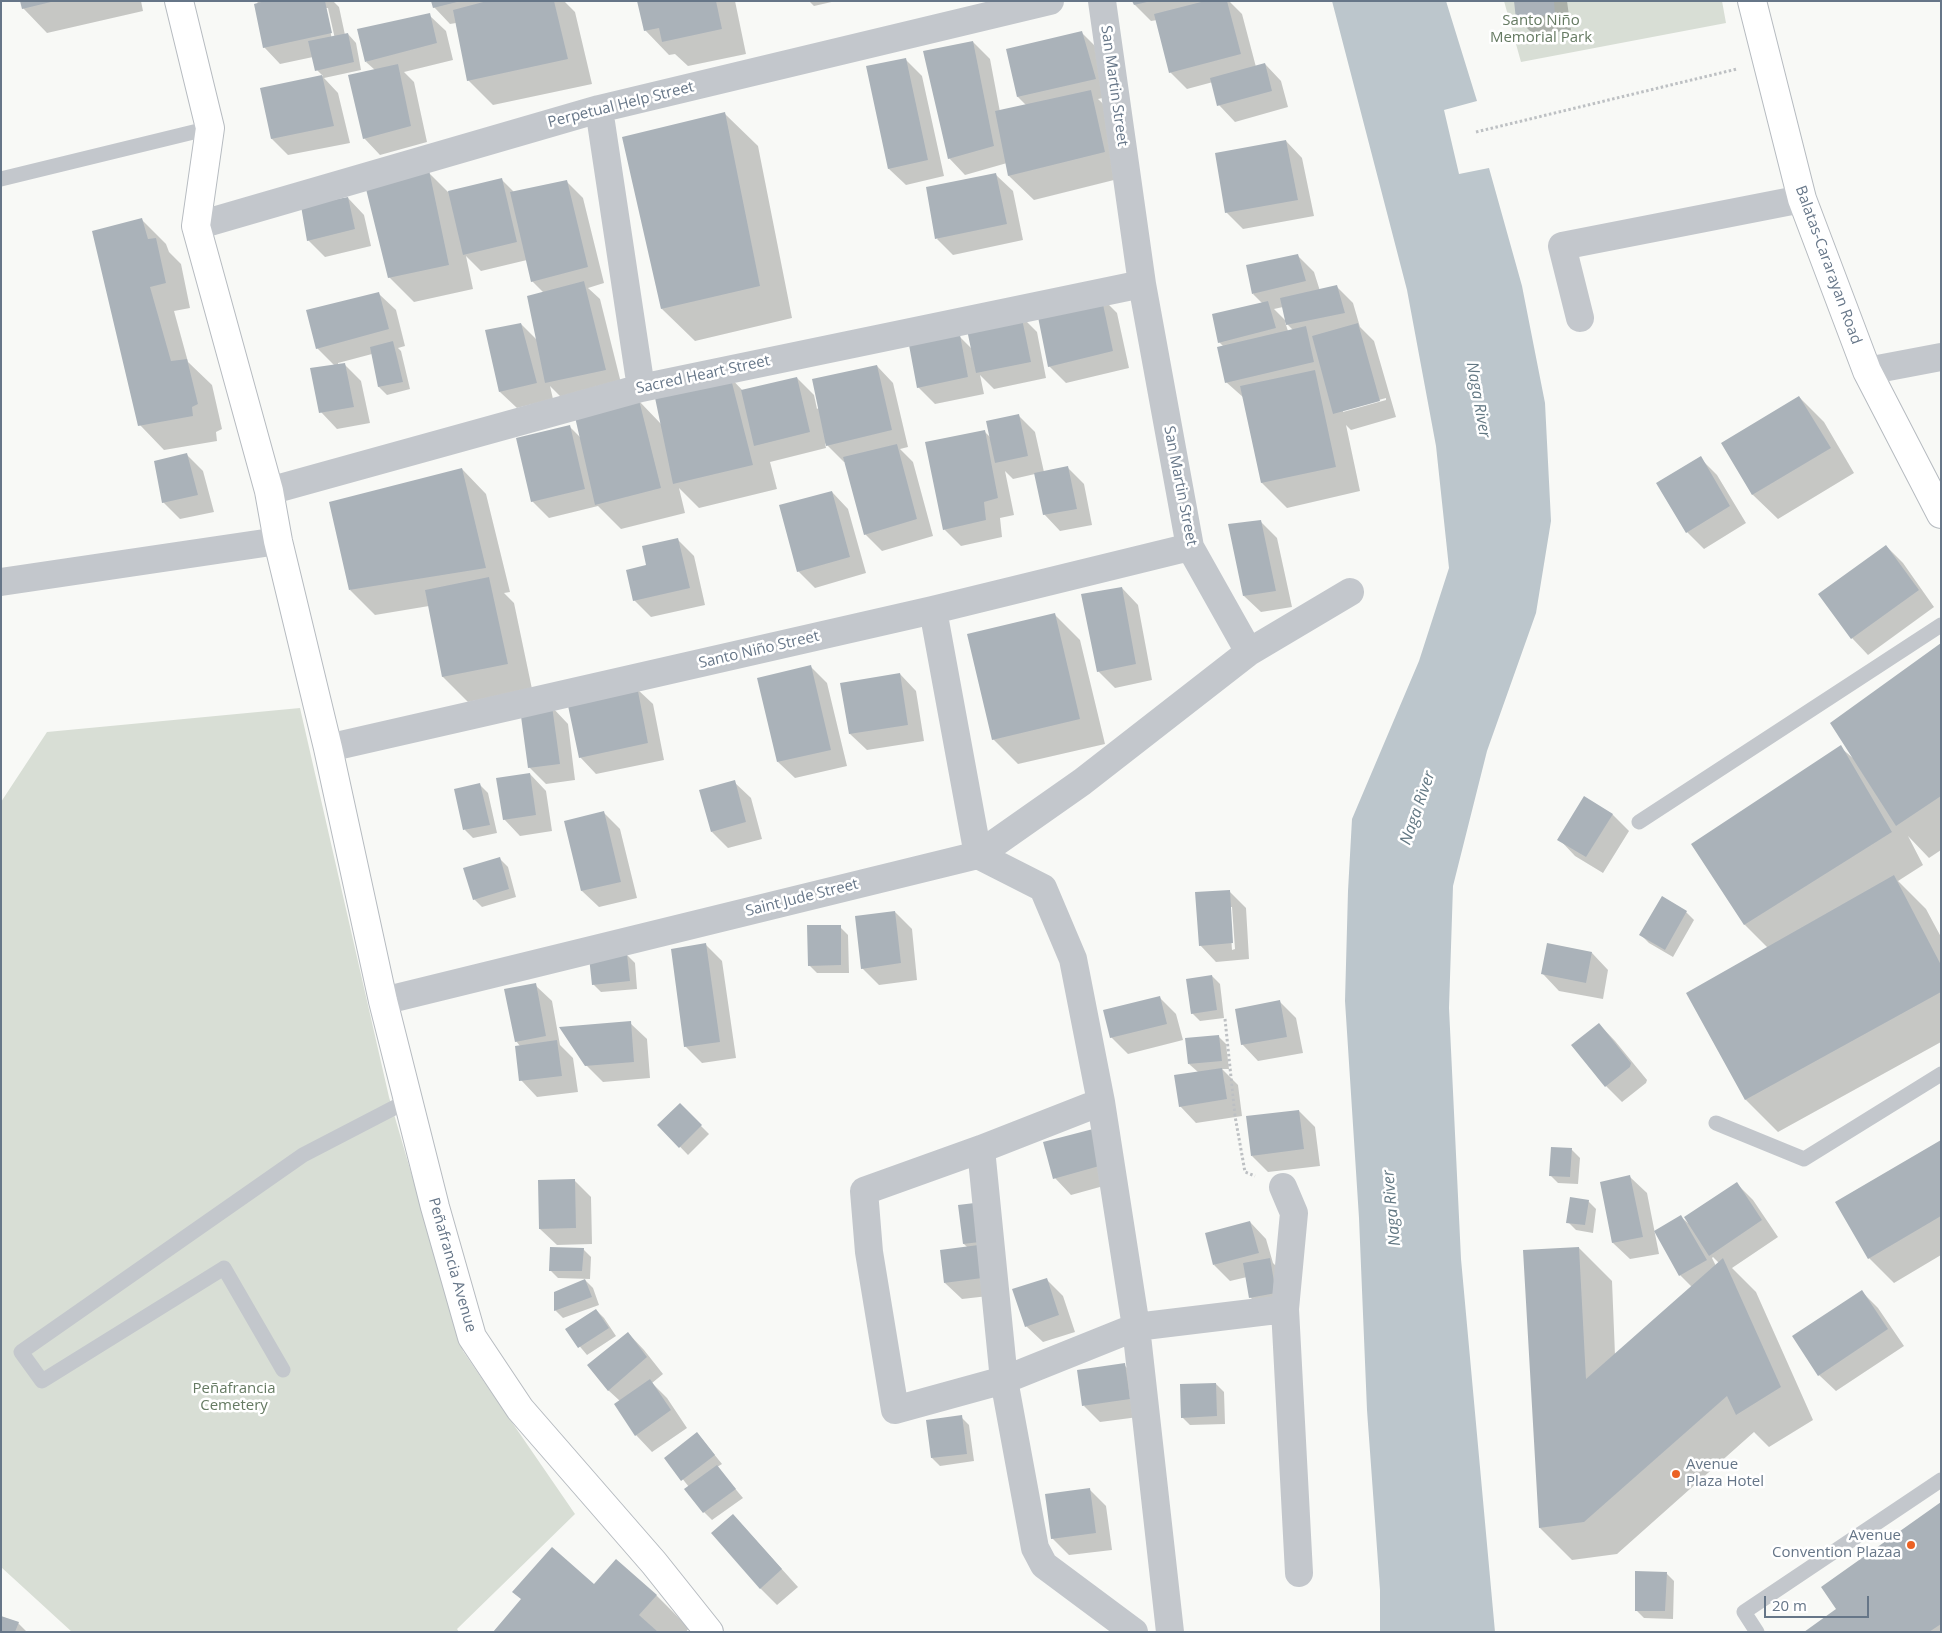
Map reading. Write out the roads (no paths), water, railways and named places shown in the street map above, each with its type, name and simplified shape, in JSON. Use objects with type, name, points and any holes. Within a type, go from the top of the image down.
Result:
[{"type":"main road","points":[[179,1],[210,128],[196,226]]},
{"type":"main road","name":"Balatas-Cararayan Road","points":[[1752,1],[1802,199],[1867,370],[1941,514]]},
{"type":"main road","name":"Peñafrancia Avenue","points":[[196,226],[269,491],[278,541],[328,748],[383,1001],[442,1233],[472,1337],[520,1409],[654,1563],[709,1632]]},
{"type":"street","name":"Perpetual Help Street","points":[[196,226],[599,109],[1050,1]]},
{"type":"street","name":"San Martin Street","points":[[1102,1],[1142,284],[1190,547],[1249,652]]},
{"type":"street","points":[[599,109],[641,388]]},
{"type":"street","points":[[1580,318],[1562,246],[1802,199]]},
{"type":"street","name":"Sacred Heart Street","points":[[269,491],[641,388],[1142,284]]},
{"type":"street","points":[[1867,370],[1941,356]]},
{"type":"street","points":[[1,582],[278,541]]},
{"type":"street","name":"Santo Niño Street","points":[[328,748],[933,610],[1190,547]]},
{"type":"street","points":[[978,855],[1082,782],[1249,652],[1350,592]]},
{"type":"street","points":[[933,610],[978,855]]},
{"type":"street","points":[[978,855],[1043,888],[1073,959],[1101,1102],[1136,1328],[1170,1632]]},
{"type":"street","name":"Saint Jude Street","points":[[383,1001],[978,855]]},
{"type":"street","points":[[1101,1102],[981,1149],[864,1191],[869,1252],[895,1410],[1004,1380],[1136,1328],[1285,1309]]},
{"type":"street","points":[[981,1149],[1004,1380],[1035,1548],[1044,1565],[1134,1632]]},
{"type":"street","points":[[1283,1188],[1294,1213],[1285,1309],[1299,1573]]},
{"type":"lane","points":[[1,178],[210,128]]},
{"type":"lane","points":[[1640,822],[1941,625]]},
{"type":"lane","points":[[1716,1123],[1804,1159],[1941,1074]]},
{"type":"lane","points":[[283,1370],[224,1268],[42,1381],[21,1352],[303,1154],[409,1100]]},
{"type":"lane","points":[[1757,1632],[1744,1612],[1941,1480]]},
{"type":"water","name":"Naga River","points":[[1332,1],[1446,1],[1477,101],[1444,110],[1459,174],[1489,168],[1522,286],[1545,403],[1551,521],[1536,613],[1487,751],[1453,886],[1449,1008],[1461,1259],[1495,1632],[1380,1632],[1380,1590],[1367,1410],[1359,1218],[1345,1001],[1352,819],[1419,661],[1449,568],[1436,446],[1407,290]]},
{"type":"place","name":"Avenue Plaza Hotel","points":[[1676,1474]]},
{"type":"place","name":"Avenue Convention Plazaa","points":[[1911,1545]]},
{"type":"park label","name":"Santo Niño Memorial Park","points":[[1541,30]]},
{"type":"park label","name":"Peñafrancia Cemetery","points":[[234,1398]]}]
